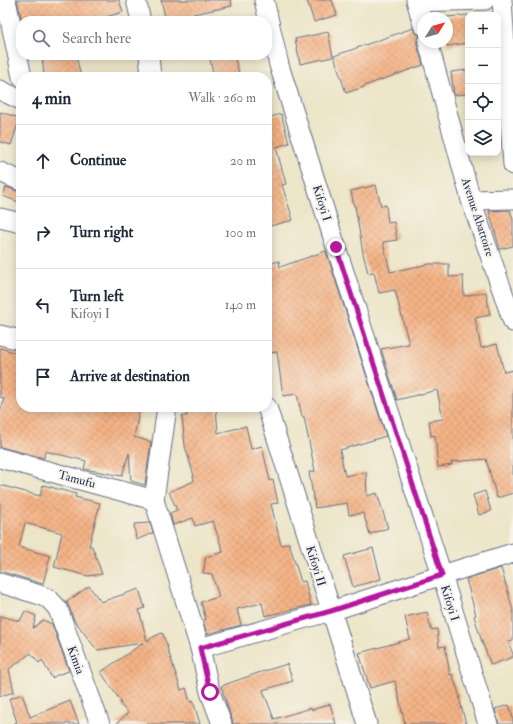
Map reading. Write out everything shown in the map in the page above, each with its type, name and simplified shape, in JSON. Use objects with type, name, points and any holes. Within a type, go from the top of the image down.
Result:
[{"type":"street","points":[[6,0],[16,48]]},
{"type":"street","points":[[136,0],[140,16]]},
{"type":"street","name":"Kifoyi I","points":[[264,0],[268,16]]},
{"type":"street","points":[[419,12],[416,1],[485,0]]},
{"type":"street","points":[[502,0],[513,165]]},
{"type":"street","name":"Kifoyi I","points":[[272,32],[282,73],[336,247],[442,575],[488,724]]},
{"type":"street","name":"Avenue Abattoire","points":[[430,48],[471,200],[513,322]]},
{"type":"street","points":[[18,60],[21,72]]},
{"type":"street","points":[[149,60],[151,72]]},
{"type":"street","points":[[0,90],[16,98]]},
{"type":"street","points":[[0,172],[16,179]]},
{"type":"street","points":[[471,200],[513,199]]},
{"type":"street","points":[[0,218],[16,222]]},
{"type":"street","points":[[0,335],[16,339]]},
{"type":"street","points":[[166,412],[154,500],[200,648],[210,692],[222,724]]},
{"type":"street","name":"Kifoyi II","points":[[269,412],[367,724]]},
{"type":"street","name":"Tamufu","points":[[0,458],[154,500]]},
{"type":"street","points":[[200,648],[331,611],[513,553]]},
{"type":"street","name":"Kimia","points":[[0,583],[49,599],[58,609],[100,724]]},
{"type":"building","points":[[17,0],[119,0],[123,12],[109,16],[21,16]]},
{"type":"building","points":[[161,0],[231,0],[232,6],[193,14],[194,16],[165,16]]},
{"type":"building","points":[[307,0],[332,0],[337,15],[314,22]]},
{"type":"building","points":[[465,15],[465,43],[453,45],[453,16]]},
{"type":"building","points":[[413,28],[417,34],[417,48],[423,65],[346,93],[334,56]]},
{"type":"building","points":[[328,32],[333,57],[300,64],[295,39]]},
{"type":"building","points":[[42,60],[77,60],[80,72],[44,72]]},
{"type":"building","points":[[210,60],[235,60],[239,72],[213,72]]},
{"type":"building","points":[[465,70],[465,94],[454,95],[451,72]]},
{"type":"building","points":[[0,112],[16,117],[16,130],[11,145],[0,142]]},
{"type":"building","points":[[281,114],[289,143],[276,147],[286,184],[282,185],[293,220],[272,225],[272,117]]},
{"type":"building","points":[[376,185],[381,206],[386,205],[388,223],[394,222],[397,240],[383,242],[390,272],[429,264],[449,264],[449,277],[463,276],[464,296],[486,292],[490,315],[475,318],[481,348],[497,344],[504,372],[513,370],[513,493],[497,498],[486,459],[451,462],[452,465],[438,467],[435,435],[431,436],[429,421],[443,419],[437,390],[397,400],[381,349],[409,344],[395,290],[379,293],[374,272],[368,273],[351,191]]},
{"type":"building","points":[[6,187],[16,191],[16,201],[3,196]]},
{"type":"building","points":[[510,210],[513,219],[513,246],[500,249],[489,211]]},
{"type":"building","points":[[326,251],[386,436],[340,450],[345,476],[366,472],[367,496],[377,493],[388,528],[370,534],[363,513],[349,515],[347,503],[315,508],[309,472],[315,471],[304,417],[302,417],[297,394],[283,396],[277,352],[272,353],[272,263],[279,261],[280,267]]},
{"type":"building","points":[[0,348],[16,353],[16,412],[139,412],[134,437],[151,442],[145,485],[131,481],[129,453],[122,476],[84,469],[86,461],[45,451],[44,458],[0,447],[0,414],[4,398],[0,397]]},
{"type":"building","points":[[187,412],[216,412],[218,433],[246,426],[251,449],[262,446],[270,481],[273,480],[278,503],[271,504],[281,545],[289,543],[301,582],[305,581],[311,605],[265,616],[262,603],[237,609],[241,625],[207,634],[203,620],[206,620],[201,602],[219,597],[212,574],[203,573],[206,557],[223,552],[213,521],[195,526],[193,518],[173,525],[170,513],[177,510],[169,492],[194,481],[194,476],[185,446],[182,416],[187,416]]},
{"type":"building","points":[[0,485],[40,496],[43,485],[76,494],[75,497],[100,503],[89,546],[92,546],[102,574],[88,576],[54,567],[62,533],[25,523],[19,547],[50,556],[43,584],[0,572]]},
{"type":"building","points":[[485,491],[491,511],[479,515],[473,495]]},
{"type":"building","points":[[150,523],[153,533],[136,540],[134,524]]},
{"type":"building","points":[[373,548],[381,579],[353,587],[344,556]]},
{"type":"building","points":[[501,568],[513,610],[513,641],[508,642],[513,657],[491,665],[474,616],[476,615],[466,579]]},
{"type":"building","points":[[89,586],[101,602],[139,589],[145,608],[139,610],[147,641],[162,633],[168,647],[181,690],[186,688],[190,702],[193,701],[200,724],[116,724],[128,713],[120,704],[121,702],[101,672],[143,643],[97,650],[74,620],[67,602]]},
{"type":"building","points":[[25,611],[36,616],[33,628],[43,620],[52,624],[69,671],[52,678],[42,660],[39,663],[31,653],[9,669],[14,692],[0,696],[0,616],[20,621]]},
{"type":"building","points":[[427,612],[431,630],[437,629],[439,647],[445,646],[450,675],[452,674],[460,697],[466,724],[405,724],[395,681],[370,688],[359,653],[410,639],[405,617]]},
{"type":"building","points":[[287,664],[293,681],[263,690],[274,719],[330,704],[336,724],[233,724],[221,686]]},
{"type":"building","points":[[22,694],[30,717],[70,701],[79,724],[13,724],[17,722],[9,699]]},
{"type":"building","points":[[509,705],[513,718],[513,724],[499,724],[495,709]]},
{"type":"route","points":[[210,692],[200,648],[331,611],[442,575],[336,247]]}]
